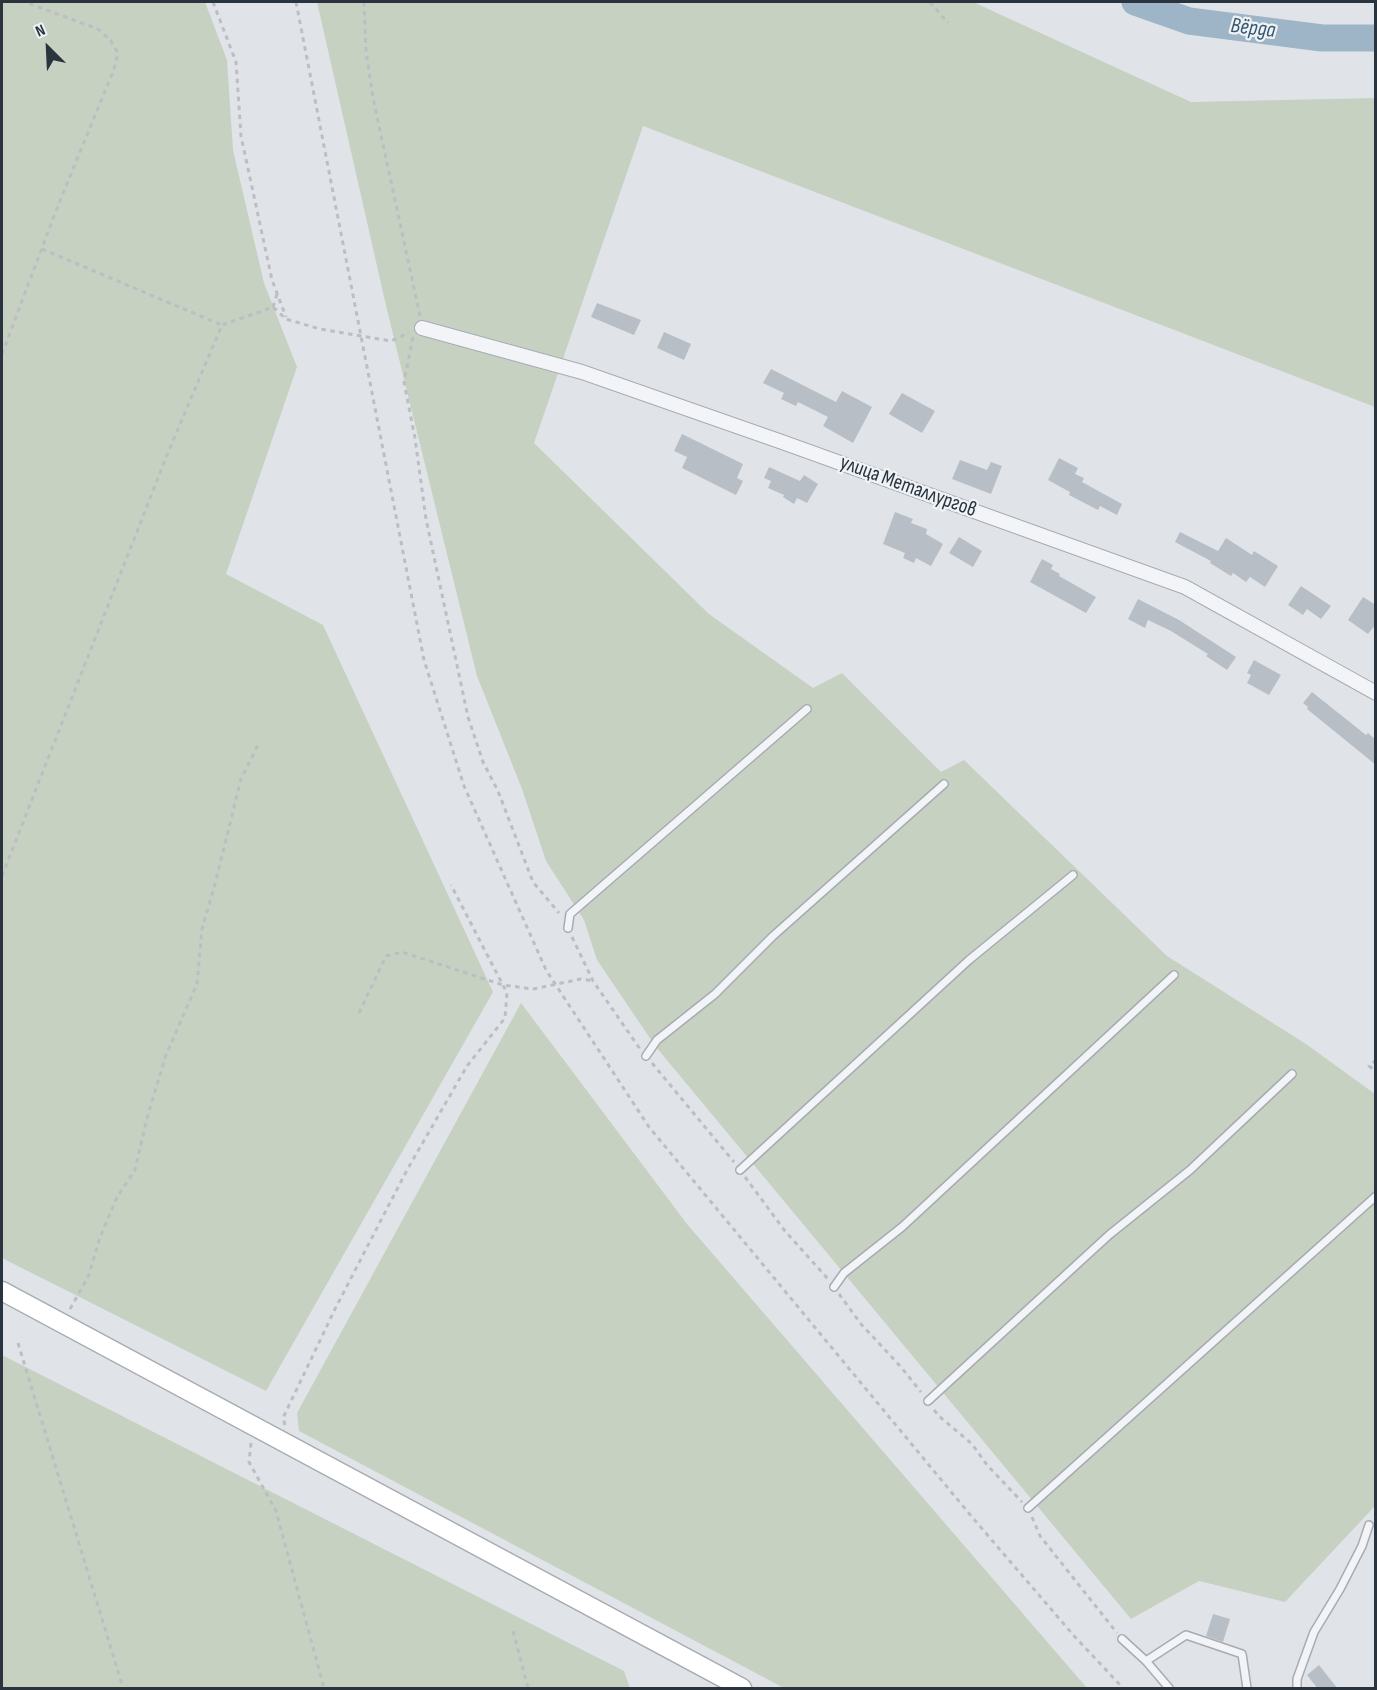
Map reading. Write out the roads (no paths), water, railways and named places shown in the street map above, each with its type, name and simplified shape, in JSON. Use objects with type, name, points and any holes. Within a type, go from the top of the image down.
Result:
[{"type":"street","name":"улица Металлургов","points":[[422,328],[593,376],[1185,586],[1376,693]]},
{"type":"street","points":[[2,1291],[742,1689]]},
{"type":"lane","points":[[568,928],[570,914],[807,709]]},
{"type":"lane","points":[[646,1056],[657,1040],[715,994],[773,936],[944,784]]},
{"type":"lane","points":[[740,1170],[969,960],[1073,875]]},
{"type":"lane","points":[[834,1287],[844,1273],[902,1227],[1174,975]]},
{"type":"lane","points":[[928,1401],[1109,1235],[1190,1170],[1292,1074]]},
{"type":"lane","points":[[1028,1508],[1376,1196]]},
{"type":"lane","points":[[1297,1689],[1297,1679],[1314,1632],[1340,1589],[1362,1546],[1369,1525]]},
{"type":"lane","points":[[1146,1661],[1186,1635],[1242,1654],[1247,1689]]},
{"type":"lane","points":[[1122,1639],[1146,1661],[1170,1689]]},
{"type":"waterway","name":"Вёрда","points":[[1135,2],[1189,21],[1322,38],[1376,38]]}]
